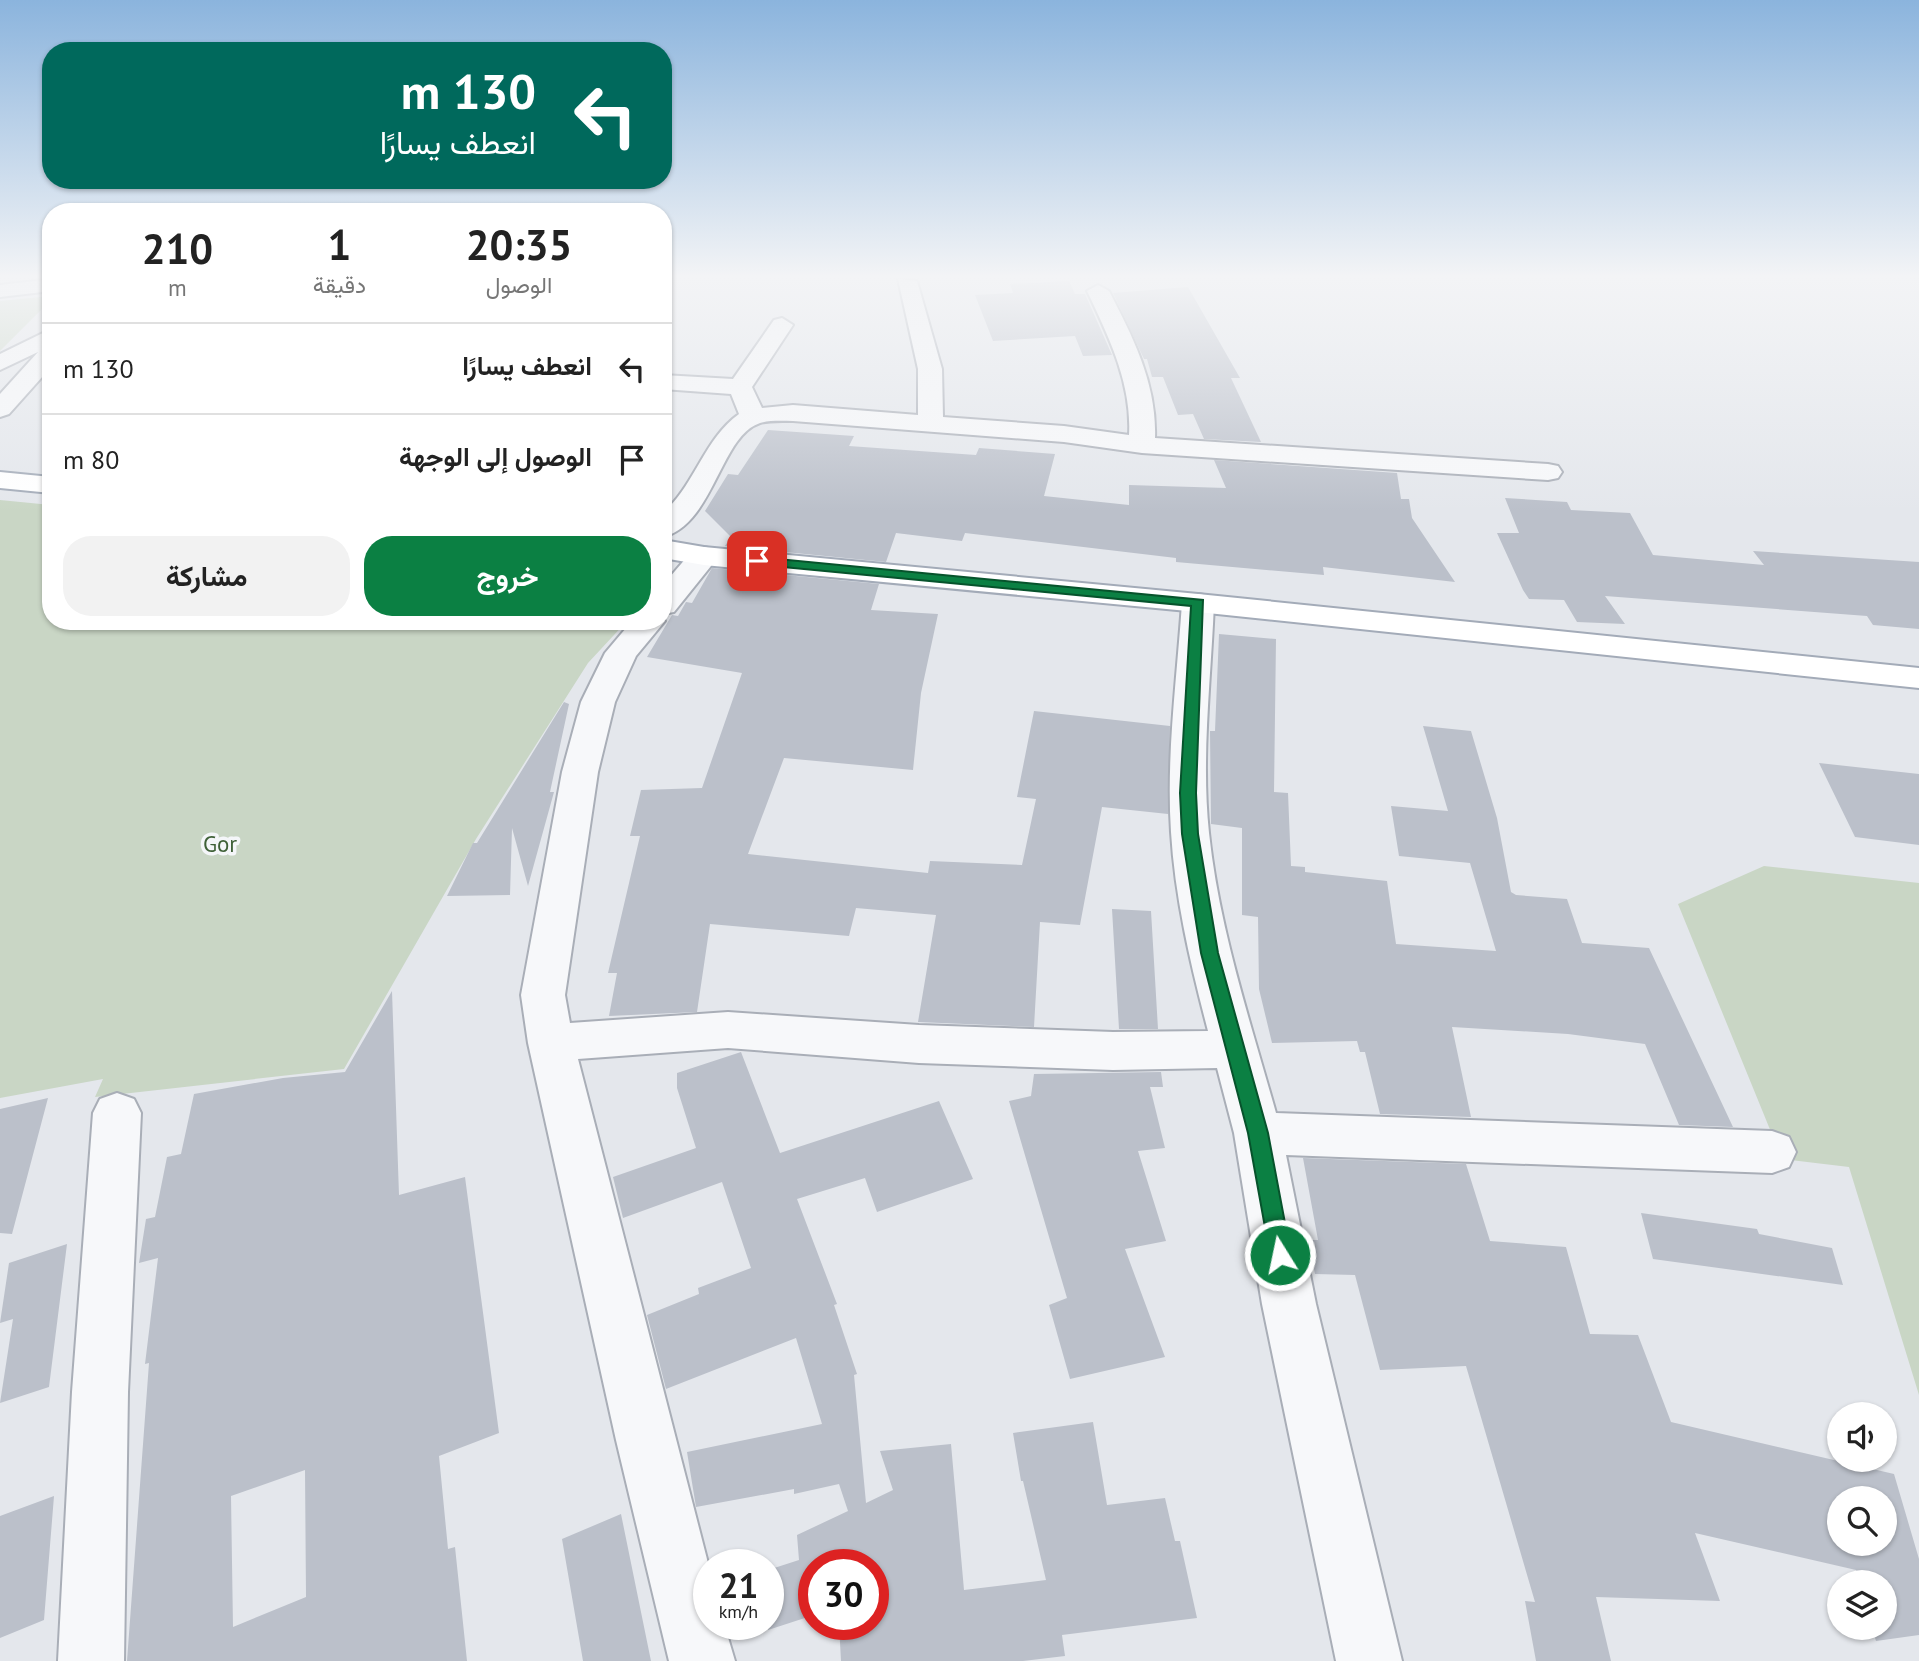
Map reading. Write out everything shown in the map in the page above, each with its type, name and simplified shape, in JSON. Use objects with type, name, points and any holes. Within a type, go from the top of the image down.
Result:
[{"type":"main road","points":[[0,480],[42,484]]},
{"type":"main road","points":[[672,551],[704,556],[1198,603],[1919,678]]},
{"type":"street","points":[[740,387],[761,357]]},
{"type":"street","points":[[929,357],[934,395],[930,424]]},
{"type":"street","points":[[1128,357],[1139,389],[1144,420],[1142,445]]},
{"type":"street","points":[[0,409],[42,364]]},
{"type":"street","points":[[672,383],[740,387]]},
{"type":"street","points":[[740,387],[753,416]]},
{"type":"street","points":[[672,520],[685,509],[737,425],[753,416],[793,413],[1064,434],[1142,445],[1548,472]]},
{"type":"street","points":[[672,594],[704,556]]},
{"type":"street","points":[[1198,603],[1188,793],[1190,834],[1209,953],[1258,1133],[1289,1304],[1368,1661]]},
{"type":"street","points":[[641,630],[621,653],[598,702],[580,772],[543,995],[551,1042],[645,1440],[702,1661]]},
{"type":"street","points":[[551,1042],[728,1030],[919,1044],[1043,1049],[1235,1049]]},
{"type":"street","points":[[91,1661],[100,1392],[117,1113]]},
{"type":"street","points":[[1258,1133],[1772,1152]]},
{"type":"green space","name":"Gor","points":[[0,500],[42,504],[42,630],[619,630],[588,663],[476,839],[344,1069],[95,1097],[103,1079],[0,1098]]},
{"type":"green space","points":[[1764,866],[1919,883],[1919,1395],[1849,1167],[1782,1159],[1678,904]]},
{"type":"building","points":[[1143,357],[1228,357],[1240,378],[1231,378],[1261,442],[1204,439],[1193,414],[1178,415],[1163,377],[1152,377],[1147,359]]},
{"type":"building","points":[[768,430],[854,436],[849,446],[976,455],[979,448],[1055,454],[1044,496],[1129,505],[1129,485],[1226,488],[1214,460],[1397,473],[1401,499],[1409,499],[1412,518],[1455,582],[1323,567],[1324,575],[1176,562],[1176,558],[965,533],[962,541],[896,533],[886,562],[725,546],[731,537],[705,511],[728,474],[738,475]]},
{"type":"building","points":[[1505,498],[1567,502],[1571,510],[1630,513],[1653,555],[1764,565],[1753,551],[1919,562],[1919,629],[1873,625],[1867,616],[1605,596],[1625,624],[1577,622],[1564,600],[1529,599],[1523,590],[1497,533],[1519,533]]},
{"type":"building","points":[[712,568],[879,584],[871,610],[938,614],[921,693],[913,770],[784,758],[748,854],[928,873],[930,861],[1022,865],[1036,799],[1017,797],[1034,711],[1170,726],[1168,814],[1102,807],[1080,925],[1040,922],[1034,1027],[918,1022],[936,915],[856,908],[849,936],[710,924],[697,1012],[609,1016],[617,973],[608,973],[640,836],[630,836],[641,790],[702,788],[742,673],[647,657],[663,630],[672,630],[672,615],[678,616],[686,602],[692,603]]},
{"type":"building","points":[[1219,634],[1276,639],[1274,792],[1288,793],[1291,866],[1305,867],[1305,872],[1387,881],[1396,944],[1496,951],[1470,863],[1399,856],[1391,806],[1448,811],[1423,726],[1471,731],[1497,818],[1511,892],[1516,895],[1567,899],[1582,943],[1649,948],[1733,1127],[1679,1125],[1645,1044],[1568,1034],[1452,1027],[1471,1117],[1380,1114],[1365,1052],[1360,1052],[1357,1041],[1272,1043],[1259,989],[1258,917],[1242,915],[1242,828],[1211,824],[1210,731],[1215,731]]},
{"type":"building","points":[[564,702],[569,704],[550,792],[554,792],[528,886],[512,828],[510,895],[447,896],[473,843],[477,843]]},
{"type":"building","points":[[1819,763],[1919,774],[1919,845],[1855,837]]},
{"type":"building","points":[[1112,909],[1151,911],[1158,1029],[1119,1029]]},
{"type":"building","points":[[392,991],[399,1195],[465,1177],[499,1433],[439,1456],[448,1549],[455,1547],[467,1661],[127,1661],[149,1363],[145,1364],[158,1258],[139,1263],[146,1219],[155,1217],[167,1157],[181,1154],[194,1094],[283,1078],[345,1072]],"holes":[[[305,1470],[306,1597],[233,1627],[231,1496]]]},
{"type":"building","points":[[741,1052],[780,1153],[939,1101],[973,1179],[877,1212],[865,1178],[797,1199],[837,1304],[834,1305],[857,1374],[854,1375],[866,1503],[893,1490],[880,1451],[951,1444],[964,1590],[1046,1580],[1021,1481],[1013,1433],[1093,1422],[1107,1505],[1165,1498],[1175,1541],[1180,1541],[1197,1618],[1062,1635],[1065,1656],[1023,1661],[841,1661],[840,1640],[889,1640],[889,1549],[798,1549],[797,1535],[848,1511],[839,1484],[794,1494],[794,1489],[696,1507],[687,1452],[822,1424],[796,1338],[666,1389],[647,1315],[699,1294],[698,1288],[751,1268],[722,1182],[623,1218],[613,1177],[696,1148],[677,1088],[677,1073]]},
{"type":"building","points":[[1161,1072],[1163,1087],[1150,1087],[1165,1148],[1138,1151],[1166,1241],[1125,1249],[1165,1357],[1070,1379],[1049,1305],[1067,1298],[1009,1101],[1031,1096],[1034,1074]]},
{"type":"building","points":[[48,1098],[12,1234],[0,1233],[0,1109]]},
{"type":"building","points":[[1303,1158],[1466,1164],[1490,1241],[1566,1247],[1590,1334],[1638,1335],[1671,1422],[1827,1458],[1827,1472],[1894,1474],[1919,1559],[1919,1635],[1897,1638],[1897,1570],[1856,1570],[1695,1533],[1720,1601],[1596,1597],[1611,1661],[1536,1661],[1525,1601],[1535,1602],[1466,1366],[1380,1370],[1355,1275],[1315,1274],[1308,1240],[1318,1240]]},
{"type":"building","points":[[1641,1213],[1757,1229],[1759,1234],[1832,1248],[1843,1285],[1653,1259]]},
{"type":"building","points":[[67,1244],[49,1387],[0,1403],[13,1319],[0,1323],[9,1263]]},
{"type":"building","points":[[54,1496],[44,1620],[0,1638],[0,1516]]},
{"type":"building","points":[[621,1514],[651,1661],[583,1661],[562,1539]]},
{"type":"building","points":[[798,1560],[798,1620],[784,1625],[784,1565]]},
{"type":"route","points":[[757,561],[1198,603],[1188,793],[1190,834],[1209,953],[1258,1133],[1280,1255]]}]
